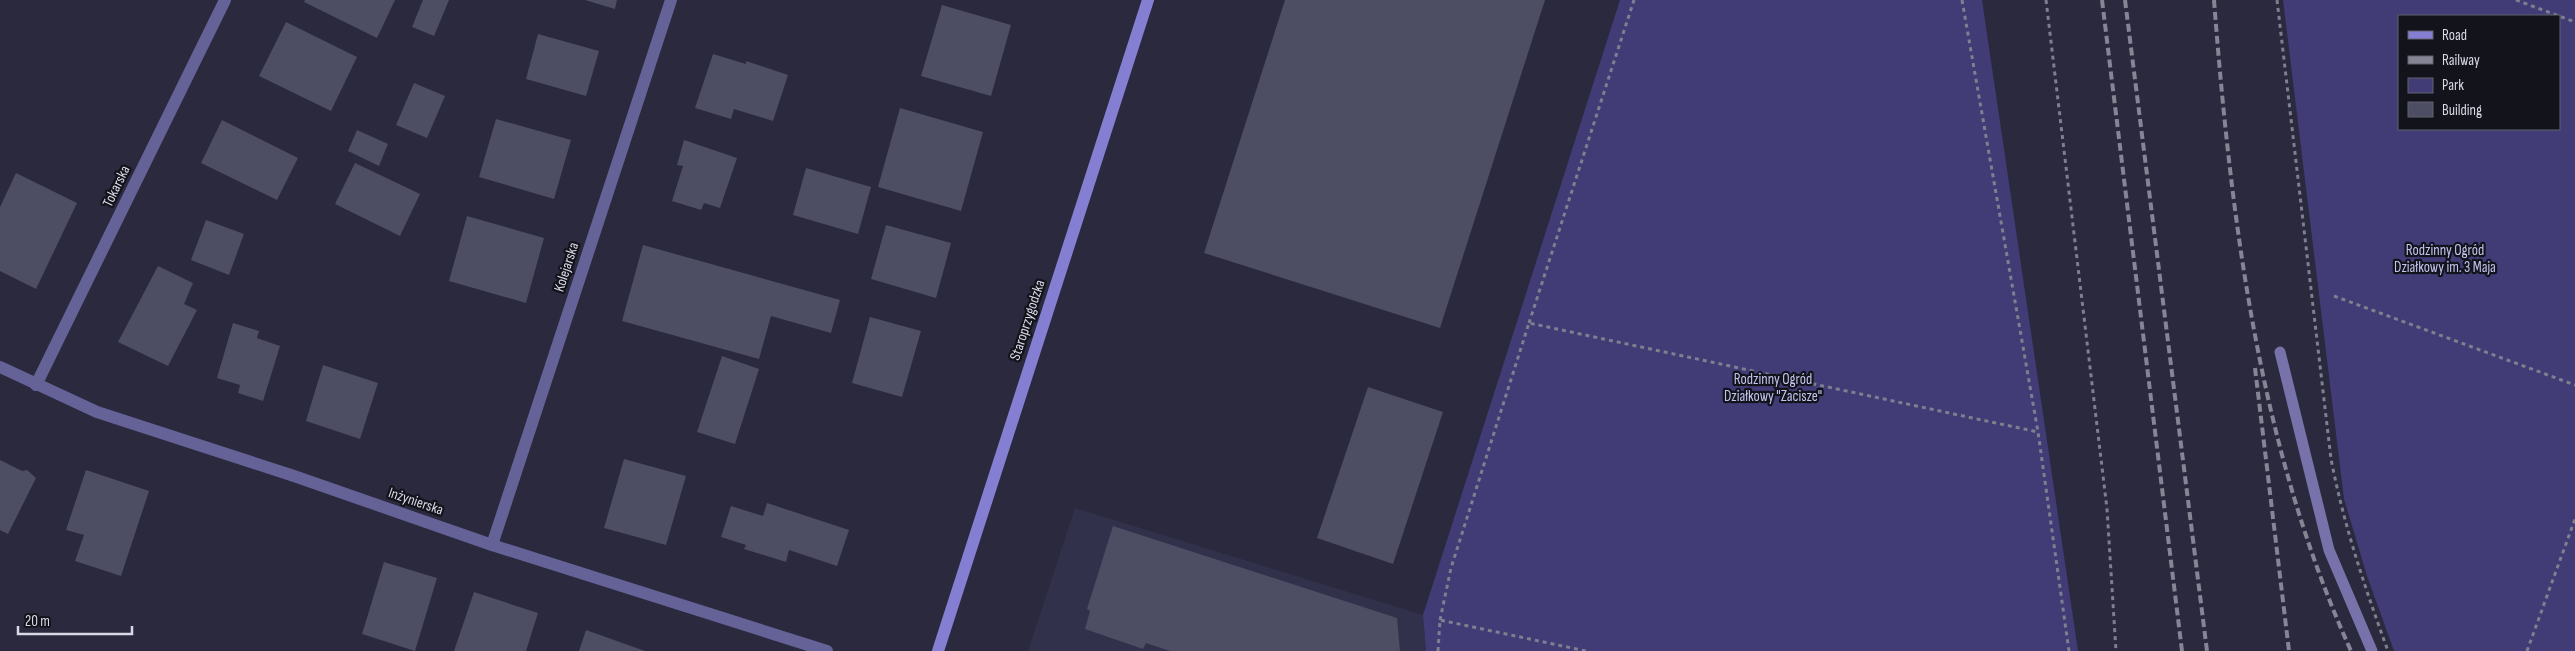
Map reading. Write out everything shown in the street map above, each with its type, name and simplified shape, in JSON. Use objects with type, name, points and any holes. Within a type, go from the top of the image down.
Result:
[{"type":"street","name":"Tokarska","points":[[36,386],[225,0]]},
{"type":"street","name":"Kolejarska","points":[[492,545],[671,0]]},
{"type":"street","name":"Staroprzygodzka","points":[[938,651],[1148,0]]},
{"type":"street","name":"Inżynierska","points":[[0,367],[36,386],[97,412],[294,476],[492,545],[827,651]]},
{"type":"path","points":[[1438,651],[1440,620],[1451,568],[1634,0]]},
{"type":"path","points":[[1962,0],[2038,432],[2069,651]]},
{"type":"path","points":[[2046,0],[2107,509],[2116,651]]},
{"type":"path","points":[[2277,0],[2331,459],[2341,510],[2360,575],[2388,651]]},
{"type":"path","points":[[2516,0],[2556,15]]},
{"type":"path","points":[[2560,16],[2575,22]]},
{"type":"path","points":[[2334,296],[2575,385]]},
{"type":"path","points":[[1529,323],[2038,432]]},
{"type":"path","points":[[2527,651],[2575,519]]},
{"type":"path","points":[[1440,620],[1586,651]]},
{"type":"shaded area","points":[[1075,508],[1423,615],[1426,651],[1028,651]]},
{"type":"green space","name":"Rodzinny Ogród Działkowy \"Zacisze\"","points":[[1620,0],[1982,0],[2078,651],[1426,651],[1423,615]]},
{"type":"green space","name":"Rodzinny Ogród Działkowy im. 3 Maja","points":[[2283,0],[2575,0],[2575,651],[2394,651],[2367,576],[2344,499]]},
{"type":"building","points":[[305,0],[395,0],[377,38],[304,2]]},
{"type":"building","points":[[423,0],[449,0],[434,36],[412,27]]},
{"type":"building","points":[[585,0],[617,0],[615,9]]},
{"type":"building","points":[[1285,0],[1545,0],[1440,328],[1204,253]]},
{"type":"building","points":[[942,5],[1011,25],[991,96],[921,76]]},
{"type":"building","points":[[286,22],[357,57],[331,111],[259,76]]},
{"type":"building","points":[[538,34],[599,51],[586,96],[526,79]]},
{"type":"building","points":[[713,54],[746,64],[746,61],[788,75],[773,121],[734,109],[731,119],[695,108]]},
{"type":"building","points":[[414,83],[445,96],[427,138],[396,125]]},
{"type":"building","points":[[900,108],[983,132],[961,211],[878,187]]},
{"type":"building","points":[[496,119],[571,140],[554,199],[479,177]]},
{"type":"building","points":[[222,120],[298,158],[277,200],[201,163]]},
{"type":"building","points":[[357,130],[388,144],[379,166],[348,151]]},
{"type":"building","points":[[684,140],[737,158],[720,208],[704,203],[701,210],[672,201],[683,166],[677,165]]},
{"type":"building","points":[[355,163],[420,194],[400,236],[335,204]]},
{"type":"building","points":[[806,168],[871,187],[858,234],[793,215]]},
{"type":"building","points":[[16,173],[77,203],[36,289],[0,271],[0,207]]},
{"type":"building","points":[[467,216],[544,238],[526,303],[449,281]]},
{"type":"building","points":[[206,220],[244,234],[229,275],[191,260]]},
{"type":"building","points":[[886,225],[951,243],[936,298],[871,279]]},
{"type":"building","points":[[643,245],[840,300],[831,333],[771,316],[759,359],[622,321]]},
{"type":"building","points":[[158,266],[193,283],[184,304],[197,310],[168,366],[118,342]]},
{"type":"building","points":[[870,317],[921,331],[902,397],[852,383]]},
{"type":"building","points":[[233,323],[259,331],[257,338],[280,346],[263,401],[238,393],[240,385],[217,378]]},
{"type":"building","points":[[722,356],[759,369],[735,444],[697,432]]},
{"type":"building","points":[[323,365],[378,383],[360,439],[306,421]]},
{"type":"building","points":[[1368,387],[1443,412],[1393,564],[1317,538]]},
{"type":"building","points":[[624,459],[686,476],[666,545],[604,528]]},
{"type":"building","points":[[0,460],[22,471],[27,470],[36,478],[8,534],[0,530]]},
{"type":"building","points":[[86,470],[149,491],[121,576],[75,561],[84,535],[66,530]]},
{"type":"building","points":[[767,503],[849,530],[837,566],[789,550],[786,562],[744,549],[746,545],[721,537],[731,506],[763,516]]},
{"type":"building","points":[[1113,526],[1397,618],[1400,651],[1170,651],[1146,643],[1143,649],[1085,629],[1090,611],[1087,609]]},
{"type":"building","points":[[384,562],[437,578],[415,651],[362,634]]},
{"type":"building","points":[[474,592],[538,613],[526,651],[454,651]]},
{"type":"building","points":[[586,630],[645,651],[579,651]]},
{"type":"waterway","points":[[2280,352],[2329,550],[2372,651]]},
{"type":"railway","points":[[2102,0],[2182,651]]},
{"type":"railway","points":[[2125,0],[2207,651]]},
{"type":"railway","points":[[2214,0],[2230,166],[2254,332],[2272,414],[2293,495],[2319,574],[2351,651]]},
{"type":"railway","points":[[2255,368],[2289,651]]}]
